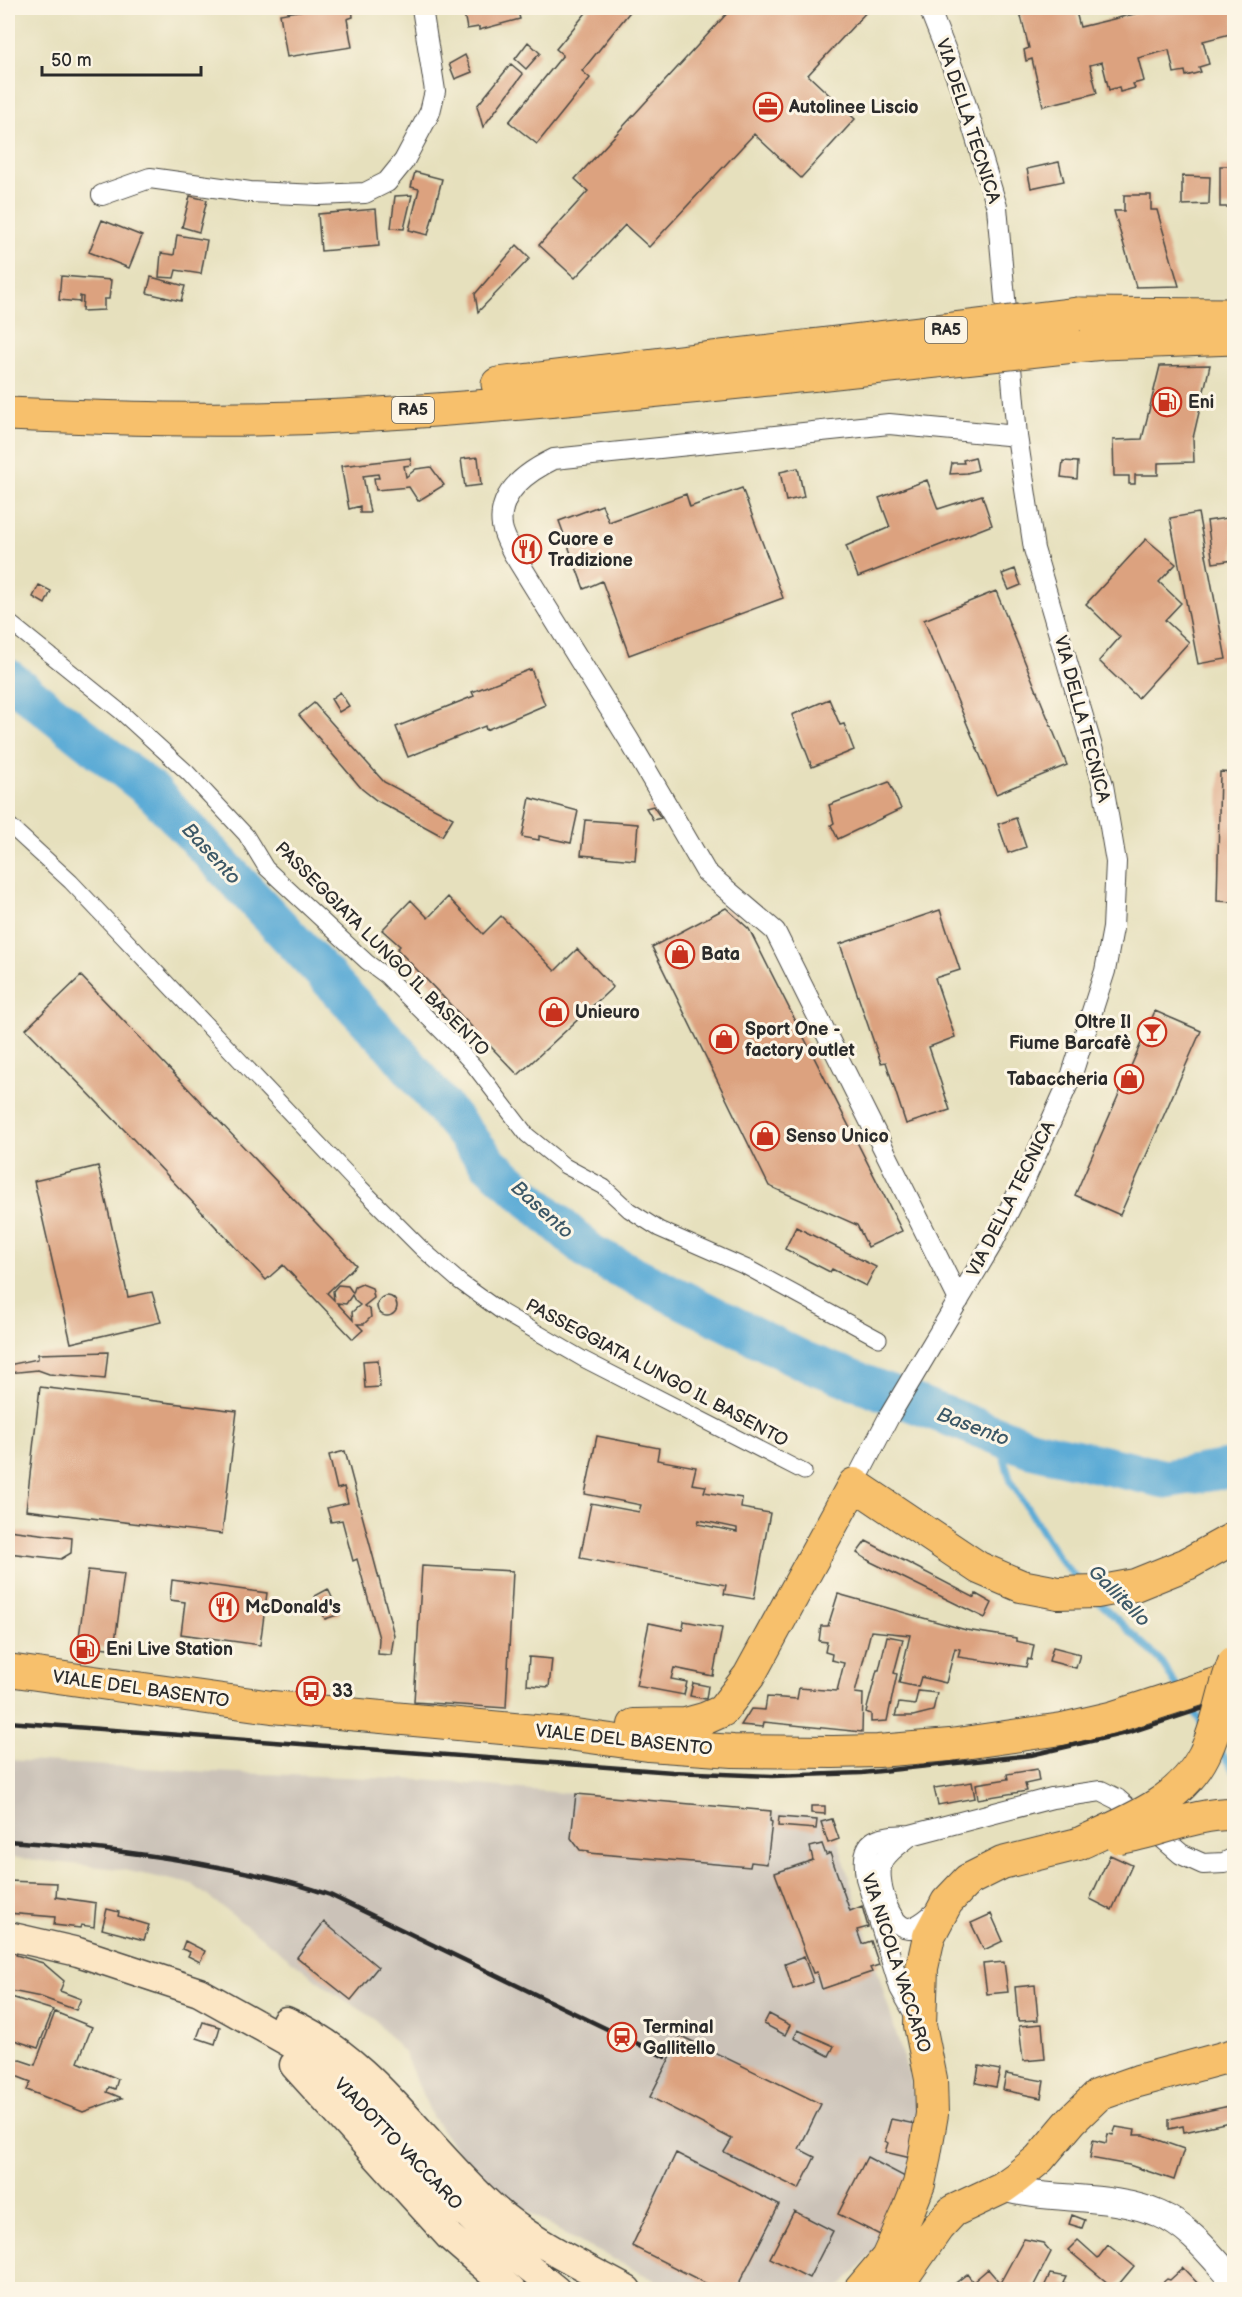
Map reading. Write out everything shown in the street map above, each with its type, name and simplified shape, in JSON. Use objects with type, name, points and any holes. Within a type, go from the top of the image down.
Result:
[{"type":"highway","name":"RA5","points":[[8,414],[140,420],[319,417],[568,400],[1079,314],[1234,315]]},
{"type":"highway","name":"RA5","points":[[8,396],[275,400],[814,360],[1103,343],[1234,338]]},
{"type":"main road","points":[[854,1484],[979,1568],[1021,1586],[1058,1593],[1097,1592],[1135,1585],[1186,1564],[1234,1538]]},
{"type":"main road","name":"VIA DELLA TECNICA","points":[[722,1711],[749,1676],[854,1484]]},
{"type":"main road","points":[[1078,1844],[1149,1810],[1169,1796],[1190,1776],[1204,1755],[1234,1662]]},
{"type":"main road","name":"VIALE DEL BASENTO","points":[[8,1670],[272,1707],[568,1734],[648,1745],[733,1751],[879,1752],[950,1745],[1062,1729],[1114,1717],[1234,1678]]},
{"type":"main road","points":[[568,1734],[603,1724],[667,1726],[686,1724],[722,1711]]},
{"type":"main road","points":[[722,1711],[720,1723],[724,1733],[734,1741],[768,1751]]},
{"type":"main road","points":[[920,2025],[922,1968],[929,1936],[947,1902],[968,1880],[1002,1863],[1078,1844],[1137,1835],[1206,1816],[1234,1814]]},
{"type":"main road","points":[[8,1936],[78,1952],[295,2025],[340,2052],[367,2075],[468,2185],[516,2227],[538,2242],[627,2289]]},
{"type":"main road","points":[[199,1992],[233,2009],[310,2081],[449,2236],[511,2289]]},
{"type":"main road","name":"VIADOTTO VACCARO","points":[[233,2009],[301,2049],[326,2070],[352,2094],[435,2184],[499,2244],[556,2289]]},
{"type":"main road","name":"VIA NICOLA VACCARO","points":[[860,2289],[887,2258],[919,2184],[932,2114],[931,2079],[920,2025]]},
{"type":"main road","points":[[899,2282],[938,2227],[953,2211],[1002,2188],[1039,2159],[1072,2120],[1098,2095],[1138,2081],[1234,2055]]},
{"type":"street","points":[[102,195],[150,178],[250,192],[319,195],[365,193],[387,182],[405,161],[430,112],[435,91],[422,8]]},
{"type":"street","name":"VIA DELLA TECNICA","points":[[854,1484],[890,1415],[992,1244],[1022,1186],[1071,1077],[1105,971],[1113,928],[1116,862],[1103,784],[1034,549],[1017,436],[997,207],[961,89],[928,8]]},
{"type":"street","points":[[959,1300],[774,931],[706,872],[629,740],[513,553],[502,526],[504,506],[512,489],[530,471],[555,459],[889,424],[1017,436]]},
{"type":"street","name":"PASSEGGIATA LUNGO IL BASENTO","points":[[8,621],[121,712],[188,773],[246,835],[266,868],[386,976],[474,1065],[527,1135],[565,1166],[604,1187],[629,1210],[659,1229],[748,1268],[879,1339]]},
{"type":"street","name":"PASSEGGIATA LUNGO IL BASENTO","points":[[8,824],[71,882],[357,1184],[421,1248],[460,1282],[502,1312],[583,1359],[804,1472]]},
{"type":"street","points":[[947,1902],[918,1925],[909,1928],[900,1926],[892,1918],[880,1876],[882,1862],[910,1835],[1052,1798],[1101,1791],[1117,1799],[1181,1854],[1203,1864],[1224,1863],[1234,1858]]},
{"type":"street","name":"VIA NICOLA VACCARO","points":[[910,1835],[887,1836],[872,1840],[866,1850],[864,1861],[866,1878],[900,1988],[920,2025]]},
{"type":"street","points":[[1002,2188],[1019,2193],[1112,2202],[1139,2207],[1161,2215],[1185,2230],[1234,2281]]},
{"type":"shaded area","points":[[8,1760],[211,1772],[425,1780],[831,1818],[920,2112],[910,2184],[882,2243],[838,2289],[674,2290],[566,2235],[522,2208],[485,2180],[457,2152],[432,2116],[404,2053],[372,2017],[334,1993],[192,1884],[118,1869],[8,1857]]},
{"type":"building","points":[[316,8],[352,8],[353,17],[347,19],[352,47],[287,57],[280,14]]},
{"type":"building","points":[[463,8],[517,8],[520,19],[479,30],[479,27],[467,29]]},
{"type":"building","points":[[590,8],[633,8],[582,71],[590,78],[537,144],[509,122],[563,55],[556,49]]},
{"type":"building","points":[[732,8],[870,8],[808,75],[855,119],[801,178],[754,134],[649,247],[625,225],[575,278],[539,245],[588,191],[575,179]]},
{"type":"building","points":[[1019,8],[1075,8],[1080,27],[1159,8],[1234,8],[1234,33],[1203,41],[1209,64],[1199,67],[1201,72],[1186,76],[1185,71],[1174,73],[1169,50],[1138,58],[1144,81],[1133,84],[1135,88],[1120,92],[1119,87],[1109,90],[1102,62],[1090,65],[1097,93],[1043,106],[1032,59],[1026,61],[1024,50],[1029,48]]},
{"type":"building","points":[[528,42],[540,53],[526,69],[515,59]]},
{"type":"building","points":[[465,55],[472,72],[455,79],[449,64]]},
{"type":"building","points":[[511,64],[523,74],[483,127],[477,106]]},
{"type":"building","points":[[1059,162],[1064,181],[1031,188],[1027,169]]},
{"type":"building","points":[[1220,166],[1234,166],[1234,207],[1220,207]]},
{"type":"building","points":[[415,172],[442,179],[428,235],[409,230],[419,189],[411,187]]},
{"type":"building","points":[[1182,176],[1210,177],[1209,204],[1182,205]]},
{"type":"building","points":[[412,195],[404,229],[391,228],[395,196]]},
{"type":"building","points":[[1124,195],[1151,195],[1151,210],[1157,210],[1179,286],[1136,287],[1114,211],[1124,211]]},
{"type":"building","points":[[190,196],[207,200],[199,232],[182,227]]},
{"type":"building","points":[[376,209],[379,246],[321,251],[318,214]]},
{"type":"building","points":[[102,220],[142,236],[129,268],[89,252]]},
{"type":"building","points":[[177,235],[207,240],[201,274],[176,270],[174,278],[159,277],[161,253],[174,255]]},
{"type":"building","points":[[517,245],[530,258],[478,312],[475,294]]},
{"type":"building","points":[[61,276],[111,280],[109,299],[104,299],[104,310],[82,311],[83,297],[80,296],[80,302],[59,300]]},
{"type":"building","points":[[151,277],[185,286],[181,301],[147,293]]},
{"type":"building","points":[[1210,365],[1193,438],[1194,462],[1158,463],[1158,475],[1135,475],[1135,484],[1129,484],[1129,476],[1114,476],[1113,440],[1142,439],[1160,366]]},
{"type":"building","points":[[478,457],[481,485],[465,487],[461,459]]},
{"type":"building","points":[[975,457],[978,470],[950,474],[952,463],[964,463],[963,460]]},
{"type":"building","points":[[410,458],[411,465],[404,466],[406,477],[416,469],[431,467],[444,485],[418,501],[409,487],[376,490],[374,478],[379,478],[378,474],[363,476],[370,513],[360,513],[360,506],[349,509],[341,466]]},
{"type":"building","points":[[1063,461],[1078,462],[1077,479],[1061,477]]},
{"type":"building","points":[[798,468],[804,497],[786,501],[780,472]]},
{"type":"building","points":[[927,480],[938,509],[982,495],[992,525],[858,577],[846,546],[890,527],[879,498]]},
{"type":"building","points":[[742,488],[783,598],[629,655],[602,581],[584,589],[559,521],[602,505],[609,522],[686,494],[690,507]]},
{"type":"building","points":[[1198,513],[1226,659],[1198,664],[1170,518]]},
{"type":"building","points":[[1234,517],[1234,560],[1213,563],[1207,521]]},
{"type":"building","points":[[1146,539],[1176,564],[1159,582],[1181,603],[1165,620],[1189,642],[1138,698],[1099,661],[1120,637],[1086,604]]},
{"type":"building","points":[[1015,569],[1021,585],[1009,590],[1002,574]]},
{"type":"building","points":[[39,585],[51,591],[45,604],[33,597]]},
{"type":"building","points":[[996,591],[1067,765],[996,794],[924,620]]},
{"type":"building","points":[[531,669],[545,705],[486,730],[485,726],[408,757],[396,727],[474,696],[472,692]]},
{"type":"building","points":[[340,692],[349,706],[339,712],[331,699]]},
{"type":"building","points":[[829,699],[840,725],[844,724],[854,750],[812,767],[792,715]]},
{"type":"building","points":[[314,703],[384,782],[453,818],[442,836],[376,800],[362,789],[299,715]]},
{"type":"building","points":[[1220,772],[1234,773],[1234,902],[1217,901]]},
{"type":"building","points":[[889,782],[901,809],[838,839],[831,825],[834,823],[829,805]]},
{"type":"building","points":[[530,798],[578,811],[571,843],[539,836],[539,840],[522,837]]},
{"type":"building","points":[[653,806],[661,818],[653,820],[646,808]]},
{"type":"building","points":[[1016,818],[1026,847],[1008,853],[998,824]]},
{"type":"building","points":[[585,820],[638,824],[635,860],[581,855]]},
{"type":"building","points":[[448,897],[483,934],[501,916],[555,971],[577,949],[613,987],[518,1075],[397,949],[400,946],[382,930],[411,900],[428,918]]},
{"type":"building","points":[[726,908],[749,929],[902,1231],[868,1247],[857,1225],[769,1186],[652,947]]},
{"type":"building","points":[[940,910],[960,970],[935,978],[955,1037],[929,1047],[950,1110],[906,1124],[886,1062],[881,1063],[840,944]]},
{"type":"building","points":[[81,976],[356,1265],[327,1293],[334,1300],[333,1291],[338,1285],[348,1286],[353,1293],[355,1287],[362,1284],[372,1288],[374,1298],[364,1306],[370,1310],[371,1317],[364,1324],[357,1324],[363,1330],[353,1339],[283,1265],[266,1280],[26,1029]],"holes":[[[352,1295],[360,1305],[352,1312],[353,1320],[337,1303],[346,1304]]]},
{"type":"building","points":[[1155,1011],[1201,1031],[1120,1215],[1075,1195]]},
{"type":"building","points":[[98,1166],[128,1297],[152,1292],[161,1322],[71,1343],[34,1181]]},
{"type":"building","points":[[796,1227],[876,1267],[866,1286],[832,1269],[830,1272],[785,1249]]},
{"type":"building","points":[[387,1296],[394,1299],[397,1306],[394,1313],[387,1316],[380,1313],[377,1306],[380,1299]]},
{"type":"building","points":[[108,1352],[105,1379],[49,1374],[38,1370],[8,1373],[8,1365],[38,1359],[38,1354]]},
{"type":"building","points":[[378,1360],[380,1387],[365,1388],[363,1361]]},
{"type":"building","points":[[40,1387],[237,1411],[222,1534],[26,1510]]},
{"type":"building","points":[[597,1436],[659,1448],[657,1460],[696,1467],[692,1484],[706,1486],[704,1492],[742,1498],[741,1508],[770,1513],[754,1599],[724,1594],[726,1585],[580,1558],[591,1503],[639,1512],[641,1505],[585,1494]],"holes":[[[699,1520],[737,1528],[737,1532],[698,1524]]]},
{"type":"building","points":[[345,1451],[394,1635],[391,1655],[378,1654],[379,1638],[357,1559],[353,1561],[342,1520],[331,1522],[327,1508],[348,1503],[344,1487],[337,1489],[329,1455]]},
{"type":"building","points":[[8,1530],[72,1538],[71,1553],[61,1559],[8,1553]]},
{"type":"building","points":[[866,1541],[975,1598],[976,1594],[992,1603],[985,1618],[857,1553]]},
{"type":"building","points":[[422,1566],[513,1571],[506,1708],[414,1702]]},
{"type":"building","points":[[88,1570],[124,1574],[114,1649],[78,1644]]},
{"type":"building","points":[[172,1580],[267,1593],[260,1645],[181,1634],[185,1602],[170,1600]]},
{"type":"building","points":[[328,1589],[340,1614],[325,1619],[315,1596]]},
{"type":"building","points":[[838,1594],[966,1630],[1016,1638],[1016,1641],[1034,1645],[1031,1660],[1028,1659],[1026,1667],[958,1657],[960,1649],[955,1648],[946,1683],[921,1677],[918,1687],[899,1683],[910,1635],[871,1631],[855,1693],[863,1694],[862,1732],[764,1722],[763,1727],[741,1725],[751,1709],[765,1710],[767,1697],[797,1699],[799,1688],[837,1691],[844,1663],[831,1660],[832,1654],[825,1652],[827,1642],[819,1641],[821,1626],[828,1626]]},
{"type":"building","points":[[684,1621],[722,1628],[713,1676],[674,1668],[671,1679],[687,1682],[684,1695],[636,1686],[649,1623],[683,1630]]},
{"type":"building","points":[[887,1636],[903,1639],[894,1673],[897,1674],[887,1721],[871,1722],[871,1714],[866,1712]]},
{"type":"building","points":[[1053,1647],[1080,1654],[1076,1668],[1049,1661]]},
{"type":"building","points":[[529,1657],[552,1659],[549,1687],[527,1685]]},
{"type":"building","points":[[693,1683],[708,1686],[706,1699],[690,1696]]},
{"type":"building","points":[[918,1691],[937,1693],[933,1711],[913,1716],[895,1716],[899,1703],[915,1705]]},
{"type":"building","points":[[1037,1769],[1039,1781],[1025,1784],[1027,1791],[978,1799],[976,1784],[1008,1779],[1007,1774]]},
{"type":"building","points":[[972,1782],[975,1798],[938,1805],[934,1788]]},
{"type":"building","points":[[576,1794],[771,1811],[770,1821],[772,1822],[767,1864],[751,1862],[750,1867],[589,1853],[589,1851],[580,1850],[571,1838]]},
{"type":"building","points":[[811,1806],[825,1806],[825,1814],[811,1813]]},
{"type":"building","points":[[779,1817],[817,1820],[816,1829],[778,1826]]},
{"type":"building","points":[[832,1819],[839,1839],[828,1843],[821,1822]]},
{"type":"building","points":[[822,1844],[826,1855],[830,1853],[850,1911],[862,1906],[868,1927],[857,1930],[862,1944],[871,1941],[879,1965],[870,1968],[872,1972],[822,1989],[817,1972],[813,1973],[775,1873],[813,1860],[810,1847]]},
{"type":"building","points":[[1110,1855],[1132,1865],[1112,1910],[1090,1899]]},
{"type":"building","points":[[8,1881],[57,1883],[56,1897],[96,1903],[94,1927],[54,1925],[55,1917],[8,1913]]},
{"type":"building","points":[[107,1909],[119,1912],[118,1916],[149,1925],[144,1940],[102,1929]]},
{"type":"building","points":[[991,1914],[1003,1941],[984,1950],[971,1923]]},
{"type":"building","points":[[324,1922],[378,1967],[351,2000],[297,1957]]},
{"type":"building","points":[[185,1941],[205,1951],[200,1962],[188,1956],[190,1952],[182,1949]]},
{"type":"building","points":[[8,1949],[17,1951],[16,1955],[43,1963],[64,1981],[60,1991],[81,1999],[76,2010],[41,1997],[11,1991],[11,1987],[8,1986]]},
{"type":"building","points":[[804,1957],[813,1982],[793,1989],[785,1964]]},
{"type":"building","points":[[1004,1962],[1008,1992],[987,1994],[983,1964]]},
{"type":"building","points":[[1035,1985],[1038,2020],[1018,2021],[1015,1987]]},
{"type":"building","points":[[8,1996],[53,2010],[38,2048],[8,2038]]},
{"type":"building","points":[[55,2012],[92,2027],[78,2062],[118,2079],[115,2089],[109,2087],[107,2092],[122,2098],[83,2112],[27,2090],[31,2082],[8,2073],[8,2056],[35,2065]]},
{"type":"building","points":[[769,2014],[790,2025],[785,2035],[764,2024]]},
{"type":"building","points":[[203,2022],[220,2027],[215,2044],[197,2038]]},
{"type":"building","points":[[1042,2024],[1045,2059],[1023,2061],[1019,2026]]},
{"type":"building","points":[[798,2030],[834,2046],[829,2056],[794,2038]]},
{"type":"building","points":[[681,2036],[821,2104],[799,2149],[815,2157],[799,2189],[724,2152],[732,2139],[650,2097]]},
{"type":"building","points":[[979,2066],[1000,2070],[996,2087],[976,2083]]},
{"type":"building","points":[[1006,2074],[1044,2081],[1041,2098],[1003,2090]]},
{"type":"building","points":[[1234,2105],[1234,2121],[1184,2132],[1183,2126],[1169,2129],[1169,2119]]},
{"type":"building","points":[[891,2119],[920,2125],[915,2159],[885,2152],[888,2143],[885,2141]]},
{"type":"building","points":[[1116,2127],[1135,2130],[1134,2135],[1144,2135],[1184,2149],[1174,2180],[1129,2165],[1090,2158],[1093,2140],[1106,2143],[1108,2134],[1113,2135]]},
{"type":"building","points":[[676,2153],[779,2205],[736,2289],[717,2289],[632,2246]]},
{"type":"building","points":[[867,2157],[909,2179],[880,2235],[838,2214]]},
{"type":"building","points":[[794,2211],[833,2231],[809,2278],[770,2258]]},
{"type":"building","points":[[1072,2215],[1085,2220],[1082,2228],[1069,2224]]},
{"type":"building","points":[[1024,2239],[1043,2243],[1051,2252],[1032,2289],[948,2289],[967,2274],[973,2282],[988,2269],[1000,2283]]},
{"type":"building","points":[[1078,2240],[1098,2258],[1108,2245],[1134,2266],[1115,2289],[1068,2250]]},
{"type":"building","points":[[1183,2268],[1203,2289],[1155,2289],[1167,2279],[1170,2280]]},
{"type":"building","points":[[1050,2274],[1066,2277],[1063,2283],[1076,2289],[1043,2289]]},
{"type":"waterway","name":"Basento","points":[[8,678],[154,793],[395,1049],[489,1163],[592,1254],[802,1360],[1030,1448],[1165,1479],[1234,1468]]},
{"type":"waterway","name":"Gallitello","points":[[997,1436],[1011,1482],[1060,1560],[1080,1582]]},
{"type":"waterway","name":"Gallitello","points":[[1098,1601],[1160,1660],[1177,1687]]},
{"type":"waterway","name":"Gallitello","points":[[1187,1701],[1204,1727]]},
{"type":"waterway","name":"Gallitello","points":[[1217,1746],[1234,1771]]},
{"type":"railway","points":[[8,1722],[673,1772],[772,1776],[862,1773],[1031,1755],[1130,1732],[1234,1698]]},
{"type":"railway","points":[[8,1841],[140,1854],[192,1862],[289,1882],[316,1890],[665,2057]]},
{"type":"place","name":"Autolinee Liscio","points":[[768,107]]},
{"type":"place","name":"Eni","points":[[1167,402]]},
{"type":"place","name":"Cuore e Tradizione","points":[[527,549]]},
{"type":"place","name":"Bata","points":[[680,954]]},
{"type":"place","name":"Unieuro","points":[[554,1012]]},
{"type":"place","name":"Oltre Il Fiume Barcafè","points":[[1152,1032]]},
{"type":"place","name":"Sport One - factory outlet","points":[[724,1039]]},
{"type":"place","name":"Tabaccheria","points":[[1129,1079]]},
{"type":"place","name":"Senso Unico","points":[[765,1136]]},
{"type":"place","name":"McDonald's","points":[[224,1607]]},
{"type":"place","name":"Eni Live Station","points":[[85,1649]]},
{"type":"place","name":"33","points":[[311,1691]]},
{"type":"place","name":"Terminal Gallitello","points":[[622,2037]]}]
